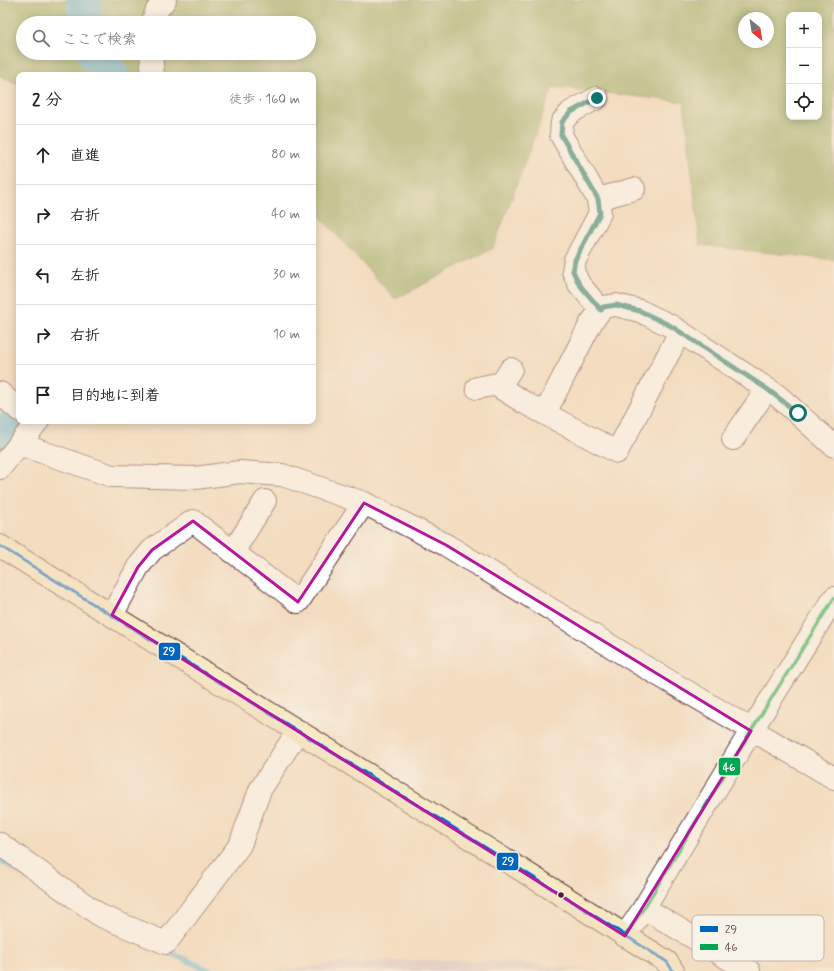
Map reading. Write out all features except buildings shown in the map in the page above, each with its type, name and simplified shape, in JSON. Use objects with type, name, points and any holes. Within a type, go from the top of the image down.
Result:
[{"type":"main road","points":[[0,546],[553,890],[667,962],[673,971]]},
{"type":"street","points":[[155,16],[157,10],[165,0]]},
{"type":"street","points":[[152,60],[153,72]]},
{"type":"street","points":[[597,98],[571,112],[562,122],[561,135],[598,199],[600,213],[575,260],[573,271],[579,284],[601,310]]},
{"type":"street","points":[[598,199],[634,189]]},
{"type":"street","points":[[545,413],[591,323],[603,307],[616,305],[640,311],[671,326],[767,389],[793,409],[834,446]]},
{"type":"street","points":[[511,369],[502,383],[487,386],[545,413],[617,452],[680,332]]},
{"type":"street","points":[[733,439],[767,389]]},
{"type":"street","points":[[0,393],[16,406]]},
{"type":"street","points":[[0,468],[19,444],[29,424]]},
{"type":"street","points":[[19,444],[112,476],[195,478],[240,472],[282,474],[364,503],[446,545],[751,731],[834,778]]},
{"type":"street","points":[[234,552],[265,501]]},
{"type":"street","points":[[112,615],[138,567],[152,550],[193,520],[298,602],[364,503]]},
{"type":"street","points":[[625,936],[644,908],[751,731],[834,598]]},
{"type":"street","points":[[0,844],[101,916],[166,943],[240,845],[260,790],[298,732]]},
{"type":"street","points":[[644,908],[692,937]]},
{"type":"street","points":[[732,961],[749,971]]},
{"type":"highlighted area","points":[[364,503],[446,545],[751,731],[625,936],[112,615],[138,567],[152,550],[193,521],[298,602]]},
{"type":"shaded area","points":[[423,960],[485,961],[533,964],[592,971],[272,971],[343,963]]},
{"type":"green space","points":[[0,0],[834,0],[834,260],[700,245],[684,102],[553,87],[493,248],[395,299],[316,212],[316,72],[16,72],[16,83],[0,76]]},
{"type":"waterway","points":[[84,0],[85,16]]},
{"type":"waterway","points":[[99,60],[109,72]]},
{"type":"waterway","points":[[0,440],[16,422]]},
{"type":"waterway","points":[[0,860],[34,881]]},
{"type":"waterway","points":[[163,950],[211,971]]},
{"type":"transit line","name":"29","points":[[0,546],[560,894],[667,962],[673,971]]},
{"type":"transit line","name":"46","points":[[625,936],[644,908],[751,731],[834,598]]},
{"type":"route","points":[[597,98],[571,112],[562,122],[561,135],[598,199],[600,213],[575,260],[573,271],[579,284],[601,310],[603,307],[616,305],[640,311],[671,326],[778,396],[798,413]]}]
